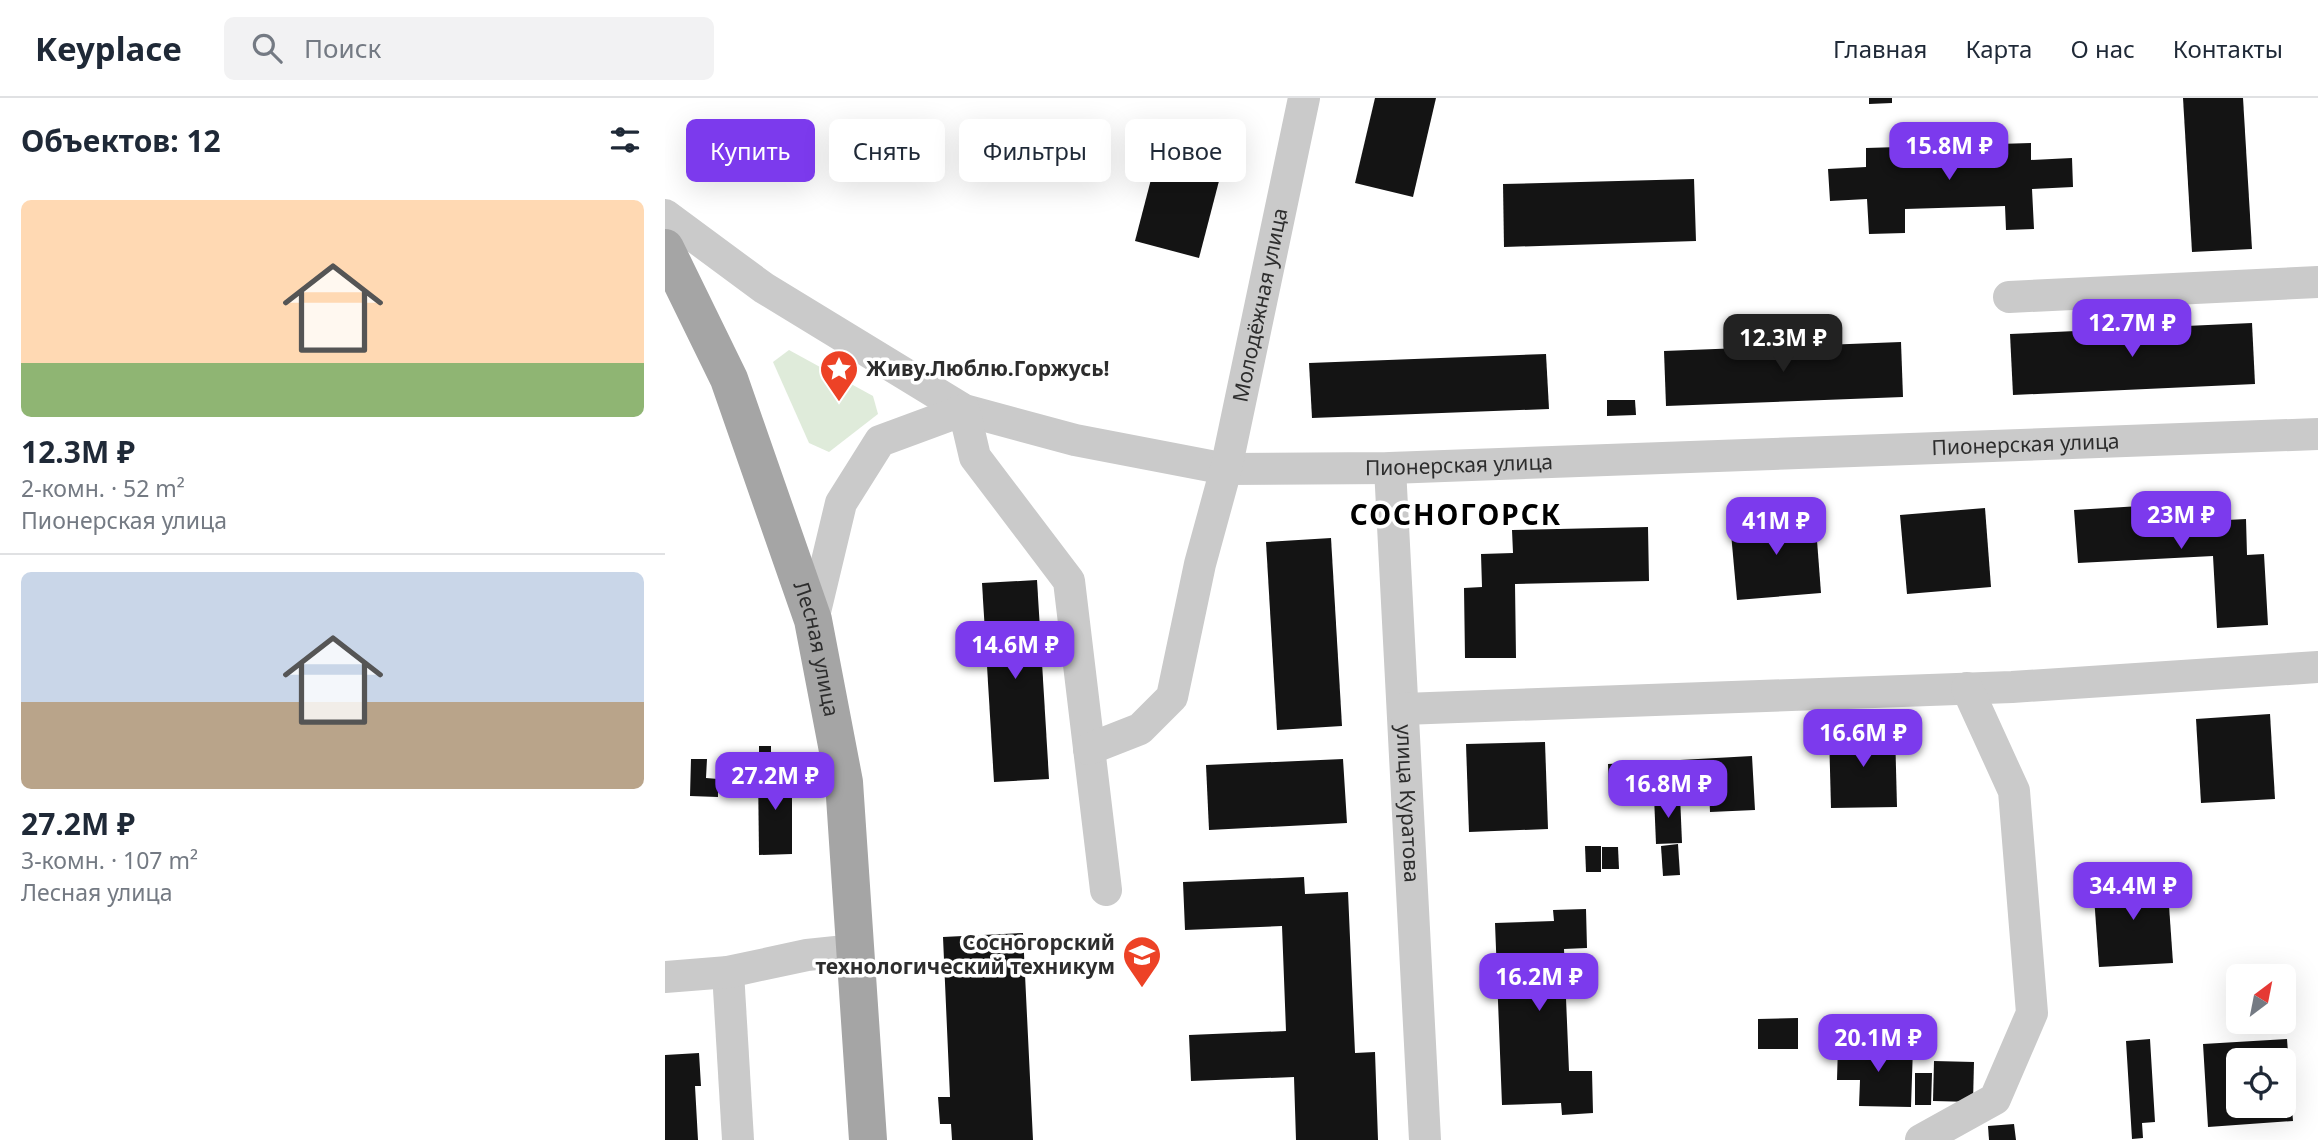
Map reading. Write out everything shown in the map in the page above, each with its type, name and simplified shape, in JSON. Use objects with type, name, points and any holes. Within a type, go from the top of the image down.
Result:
[{"type":"main road","name":"Лесная улица","points":[[665,248],[729,379],[813,620],[844,782],[868,1140]]},
{"type":"street","name":"Молодёжная улица","points":[[1089,749],[1140,729],[1173,696],[1200,564],[1226,469],[1304,98]]},
{"type":"street","name":"Пионерская улица","points":[[665,215],[764,288],[964,410],[1075,440],[1226,469],[1390,468],[2318,434]]},
{"type":"street","points":[[2009,297],[2318,282]]},
{"type":"street","points":[[813,620],[841,503],[880,441],[964,410],[975,457],[1069,581],[1106,890]]},
{"type":"street","name":"улица Куратова","points":[[1390,468],[1425,1140]]},
{"type":"street","points":[[1403,709],[1967,688],[2318,667]]},
{"type":"street","points":[[1921,1140],[1995,1099],[2032,1013],[2014,791],[1967,688]]},
{"type":"street","points":[[665,977],[728,972],[807,955],[855,950]]},
{"type":"street","points":[[728,972],[738,1140]]},
{"type":"green space","points":[[789,350],[873,396],[878,414],[829,452],[809,443],[773,362]]},
{"type":"building","points":[[1375,98],[1436,98],[1413,197],[1355,183]]},
{"type":"building","points":[[1869,98],[1892,98],[1892,103],[1869,104]]},
{"type":"building","points":[[2183,98],[2243,98],[2252,249],[2192,252]]},
{"type":"building","points":[[2031,143],[2031,160],[2072,158],[2073,187],[2032,189],[2034,229],[2006,230],[2005,206],[1905,209],[1905,233],[1869,234],[1867,199],[1830,201],[1828,169],[1866,167],[1866,148]]},
{"type":"building","points":[[1694,179],[1696,241],[1504,247],[1503,184]]},
{"type":"building","points":[[1150,182],[1219,182],[1199,258],[1135,241]]},
{"type":"building","points":[[2252,323],[2255,384],[2013,395],[2010,334]]},
{"type":"building","points":[[1901,342],[1903,397],[1666,406],[1664,351]]},
{"type":"building","points":[[1546,354],[1549,409],[1312,418],[1309,363]]},
{"type":"building","points":[[1607,400],[1635,400],[1636,415],[1607,416]]},
{"type":"building","points":[[2207,502],[2208,521],[2246,519],[2247,555],[2264,554],[2268,625],[2217,628],[2213,556],[2078,563],[2074,510]]},
{"type":"building","points":[[1985,508],[1991,587],[1907,594],[1900,515]]},
{"type":"building","points":[[1815,514],[1821,593],[1737,600],[1730,522]]},
{"type":"building","points":[[1648,527],[1649,581],[1515,584],[1516,658],[1465,658],[1464,588],[1482,587],[1481,554],[1513,553],[1512,530]]},
{"type":"building","points":[[1331,538],[1342,726],[1277,730],[1266,542]]},
{"type":"building","points":[[1037,580],[1049,779],[994,782],[982,583]]},
{"type":"building","points":[[2270,714],[2275,799],[2201,803],[2196,719]]},
{"type":"building","points":[[1895,730],[1897,807],[1831,808],[1829,732]]},
{"type":"building","points":[[1545,742],[1548,829],[1469,832],[1466,744]]},
{"type":"building","points":[[759,746],[771,746],[771,763],[759,763]]},
{"type":"building","points":[[1752,756],[1755,810],[1710,812],[1709,789],[1609,795],[1608,764]]},
{"type":"building","points":[[691,759],[707,759],[706,778],[718,779],[718,797],[690,796]]},
{"type":"building","points":[[1343,759],[1347,823],[1209,830],[1206,765]]},
{"type":"building","points":[[792,769],[792,854],[759,855],[758,770]]},
{"type":"building","points":[[1680,795],[1682,843],[1656,844],[1654,796]]},
{"type":"building","points":[[1678,844],[1680,875],[1663,876],[1661,846]]},
{"type":"building","points":[[1585,846],[1601,846],[1601,872],[1586,872]]},
{"type":"building","points":[[1602,847],[1618,847],[1619,869],[1602,869]]},
{"type":"building","points":[[1304,877],[1305,894],[1348,892],[1355,1053],[1375,1052],[1378,1140],[1296,1140],[1294,1077],[1191,1081],[1189,1035],[1286,1031],[1282,926],[1185,930],[1183,882]]},
{"type":"building","points":[[2167,877],[2173,963],[2099,967],[2093,882]]},
{"type":"building","points":[[1586,909],[1587,948],[1564,949],[1569,1071],[1592,1071],[1593,1113],[1562,1115],[1561,1103],[1502,1105],[1495,923],[1554,921],[1553,910]]},
{"type":"building","points":[[1023,933],[1033,1140],[952,1140],[951,1124],[940,1124],[938,1097],[950,1097],[943,937]]},
{"type":"building","points":[[1798,1018],[1798,1049],[1758,1049],[1758,1019]]},
{"type":"building","points":[[2150,1039],[2155,1122],[2142,1123],[2143,1138],[2132,1139],[2126,1041]]},
{"type":"building","points":[[2287,1039],[2288,1048],[2226,1048],[2226,1118],[2293,1118],[2293,1121],[2208,1127],[2203,1044]]},
{"type":"building","points":[[1838,1045],[1913,1047],[1911,1107],[1859,1106],[1860,1080],[1837,1080]]},
{"type":"building","points":[[699,1053],[701,1086],[695,1086],[698,1140],[665,1140],[665,1055]]},
{"type":"building","points":[[1934,1061],[1974,1062],[1973,1102],[1933,1101]]},
{"type":"building","points":[[1915,1073],[1932,1073],[1931,1105],[1915,1105]]},
{"type":"building","points":[[2014,1124],[2016,1140],[1989,1140],[1988,1126]]},
{"type":"place","name":"Живу.Люблю.Горжусь!","points":[[839,403]]},
{"type":"place","name":"Сосногорский технологический техникум","points":[[1142,989]]},
{"type":"district","name":"СОСНОГОРСК","points":[[1456,515]]}]
